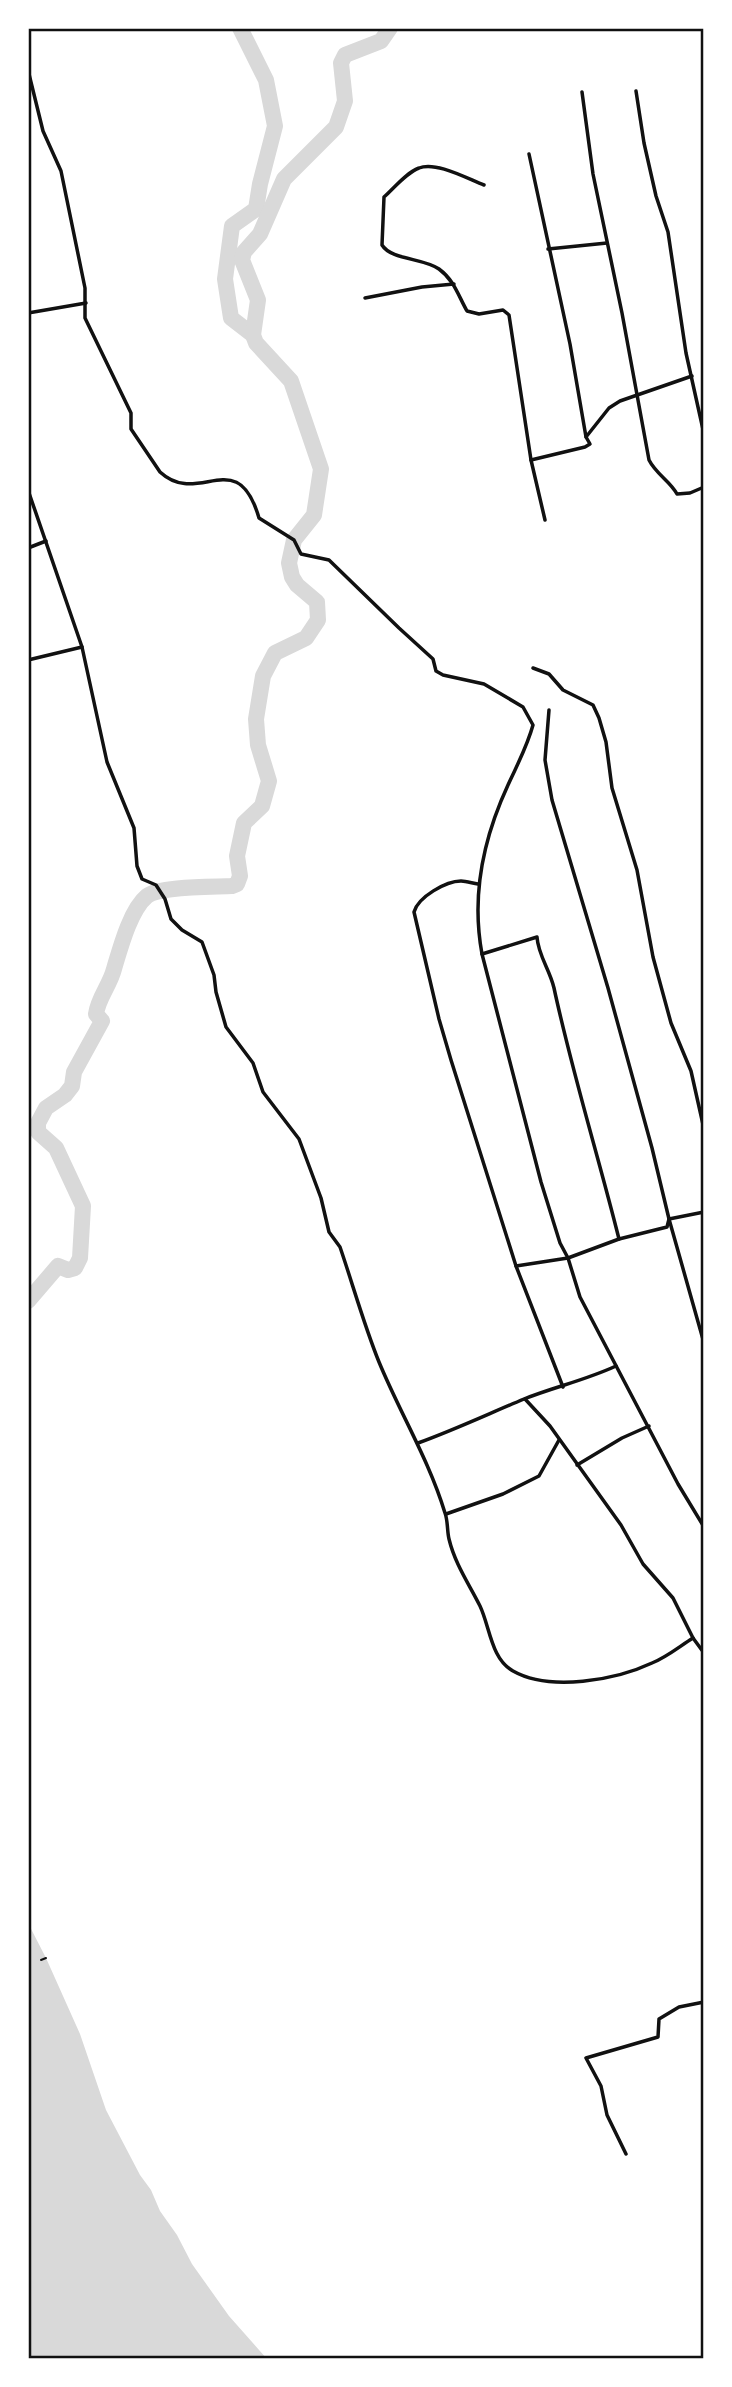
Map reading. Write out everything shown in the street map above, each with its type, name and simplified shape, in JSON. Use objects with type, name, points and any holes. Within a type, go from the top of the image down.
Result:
[{"type":"street","points":[[28,70],[37,111],[61,171],[85,288],[85,318],[131,413],[131,429],[160,472],[166,478],[178,482],[205,484],[216,479],[239,483],[253,499],[258,518],[294,540],[301,554],[329,560],[433,659],[436,671],[484,684],[523,707],[533,725],[528,746],[507,786],[487,838],[478,884],[477,926],[482,954],[559,1243],[568,1258],[580,1297],[678,1484],[704,1527]]},
{"type":"street","points":[[636,91],[656,196],[668,232],[704,434]]},
{"type":"street","points":[[582,92],[593,174],[649,460],[673,485],[677,494],[690,493],[704,487]]},
{"type":"street","points":[[529,154],[586,437],[590,444],[531,460]]},
{"type":"street","points":[[484,185],[429,166],[419,168],[384,197],[382,245],[384,249],[432,264],[441,270],[454,284],[467,311],[479,314],[503,310],[509,315],[531,460],[545,520]]},
{"type":"street","points":[[548,249],[607,243]]},
{"type":"street","points":[[365,298],[454,284]]},
{"type":"street","points":[[28,313],[86,303]]},
{"type":"street","points":[[586,437],[609,408],[638,394],[692,376]]},
{"type":"street","points":[[28,490],[82,647],[107,762],[134,828],[137,866],[142,879],[156,885],[165,899],[171,919],[182,930],[202,942],[214,975],[226,1027],[253,1063],[262,1093],[299,1139],[321,1198],[329,1232],[340,1247],[379,1362],[418,1444],[446,1514],[449,1538],[462,1576],[481,1608],[496,1651],[513,1671],[550,1681],[577,1682],[617,1675],[655,1662],[693,1638]]},
{"type":"street","points":[[28,548],[46,541]]},
{"type":"street","points":[[28,660],[82,647]]},
{"type":"street","points":[[533,668],[549,674],[563,690],[593,705],[599,718],[606,742],[612,788],[637,870],[653,957],[671,1023],[691,1071],[704,1129]]},
{"type":"street","points":[[549,710],[545,760],[552,800],[608,988],[652,1148],[668,1219],[704,1343]]},
{"type":"street","points":[[478,884],[458,881],[433,891],[418,902],[414,912],[439,1018],[516,1266],[563,1387]]},
{"type":"street","points":[[482,954],[537,937],[551,977],[569,1060],[588,1118],[619,1239]]},
{"type":"street","points":[[668,1219],[704,1212]]},
{"type":"street","points":[[516,1266],[568,1258],[619,1239],[667,1227],[668,1219]]},
{"type":"street","points":[[418,1444],[525,1399],[616,1366]]},
{"type":"street","points":[[525,1399],[550,1426],[621,1525],[643,1564],[673,1598],[693,1638],[704,1653]]},
{"type":"street","points":[[577,1465],[622,1438],[649,1426]]},
{"type":"street","points":[[446,1514],[503,1494],[539,1476],[559,1440]]},
{"type":"street","points":[[626,2154],[607,2115],[601,2086],[586,2059],[658,2037],[659,2019],[679,2007],[704,2002]]},
{"type":"path","points":[[41,1960],[46,1958]]},
{"type":"shaded area","points":[[28,1923],[80,2034],[106,2110],[140,2175],[192,2264],[229,2316],[267,2359],[28,2359]]},
{"type":"waterway","points":[[240,28],[266,80],[275,126],[256,209],[232,226],[225,279],[231,318],[253,335]]},
{"type":"waterway","points":[[28,1301],[58,1266],[68,1270],[75,1268],[80,1258],[83,1206],[56,1148],[38,1132],[38,1123],[46,1108],[65,1095],[72,1086],[74,1072],[102,1021],[96,1014],[97,1008],[112,975],[126,930],[141,902],[147,896],[163,890],[237,884],[240,876],[237,856],[244,823],[262,806],[269,781],[258,745],[256,719],[263,676],[275,653],[306,638],[318,620],[317,602],[297,585],[289,563],[294,540],[314,515],[321,469],[291,381],[256,343],[253,335],[258,300],[242,260],[244,252],[260,234],[284,179],[336,127],[345,101],[341,63],[345,55],[381,41],[390,28]]}]
